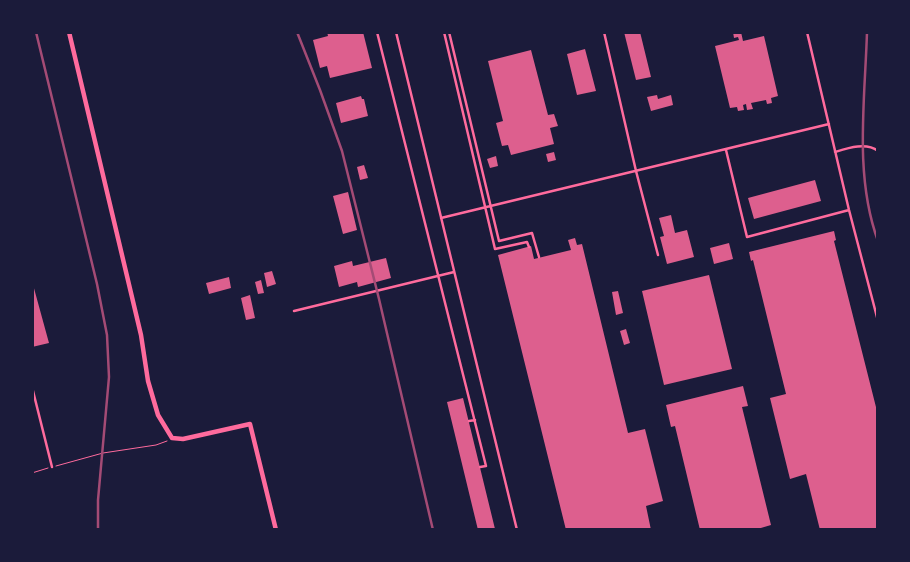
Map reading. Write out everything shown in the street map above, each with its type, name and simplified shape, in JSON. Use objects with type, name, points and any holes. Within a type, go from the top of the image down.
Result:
[{"type":"street","points":[[69,32],[141,335],[148,382],[158,415],[172,438],[183,439],[250,424],[276,530]]},
{"type":"lane","points":[[377,32],[486,466],[480,468]]},
{"type":"lane","points":[[396,32],[517,530]]},
{"type":"lane","points":[[444,32],[495,249],[527,242],[529,247]]},
{"type":"lane","points":[[449,32],[499,241],[532,233],[539,258]]},
{"type":"lane","points":[[604,32],[636,171],[658,255]]},
{"type":"lane","points":[[807,32],[849,210],[878,321]]},
{"type":"lane","points":[[441,218],[829,124]]},
{"type":"lane","points":[[835,152],[864,146],[872,146],[878,151]]},
{"type":"lane","points":[[726,150],[747,237],[849,210]]},
{"type":"lane","points":[[294,311],[454,272]]},
{"type":"lane","points":[[32,387],[52,467]]},
{"type":"lane","points":[[469,421],[475,420]]},
{"type":"path","points":[[32,473],[102,453],[156,445],[172,438]]},
{"type":"building","points":[[327,32],[363,32],[372,68],[330,78],[327,66],[320,68],[313,40],[328,36]]},
{"type":"building","points":[[624,32],[640,32],[651,77],[636,80]]},
{"type":"building","points":[[733,32],[741,32],[743,41],[764,36],[778,96],[771,98],[772,103],[767,104],[766,100],[751,103],[753,109],[747,110],[746,104],[743,105],[744,110],[738,111],[737,107],[730,108],[715,46],[739,40],[738,37],[734,38]]},
{"type":"building","points":[[585,49],[596,91],[577,95],[567,54]]},
{"type":"building","points":[[531,50],[548,115],[554,114],[558,126],[550,128],[554,144],[511,155],[508,145],[502,146],[496,123],[503,121],[488,61]]},
{"type":"building","points":[[657,95],[658,99],[671,95],[673,105],[651,111],[647,97]]},
{"type":"building","points":[[361,96],[364,99],[368,116],[341,123],[336,103]]},
{"type":"building","points":[[554,152],[556,160],[548,162],[546,154]]},
{"type":"building","points":[[496,156],[498,166],[490,168],[487,159]]},
{"type":"building","points":[[364,165],[368,178],[360,180],[357,167]]},
{"type":"building","points":[[815,180],[821,201],[754,219],[748,198]]},
{"type":"building","points":[[348,192],[357,230],[343,234],[333,196]]},
{"type":"building","points":[[671,215],[675,233],[687,230],[694,257],[667,264],[660,237],[664,236],[659,218]]},
{"type":"building","points":[[834,231],[836,240],[834,241],[878,415],[878,530],[820,530],[806,474],[790,479],[770,398],[786,394],[753,260],[751,261],[749,252]]},
{"type":"building","points":[[575,238],[577,245],[582,244],[628,433],[645,429],[663,501],[646,506],[651,530],[566,530],[498,255],[531,246],[534,259],[571,250],[568,240]]},
{"type":"building","points":[[729,243],[733,259],[714,264],[710,248]]},
{"type":"building","points":[[386,258],[391,278],[358,287],[357,282],[339,287],[334,266],[352,261],[353,266]]},
{"type":"building","points":[[272,271],[276,284],[267,287],[264,273]]},
{"type":"building","points":[[709,275],[732,369],[664,385],[642,291]]},
{"type":"building","points":[[229,277],[231,288],[209,294],[206,283]]},
{"type":"building","points":[[261,280],[264,293],[258,294],[255,282]]},
{"type":"building","points":[[32,281],[49,343],[32,347]]},
{"type":"building","points":[[618,291],[623,313],[616,315],[612,292]]},
{"type":"building","points":[[250,295],[255,318],[246,320],[241,298]]},
{"type":"building","points":[[626,329],[630,343],[624,345],[620,331]]},
{"type":"building","points":[[743,386],[748,406],[742,407],[771,525],[754,530],[700,530],[675,426],[671,427],[666,405]]},
{"type":"building","points":[[463,398],[495,529],[478,530],[447,402]]},
{"type":"railway","points":[[36,32],[97,284],[107,335],[109,377],[98,500],[98,530]]},
{"type":"railway","points":[[297,32],[342,151],[433,530]]},
{"type":"railway","points":[[867,32],[863,111],[863,164],[871,216],[878,241]]}]
